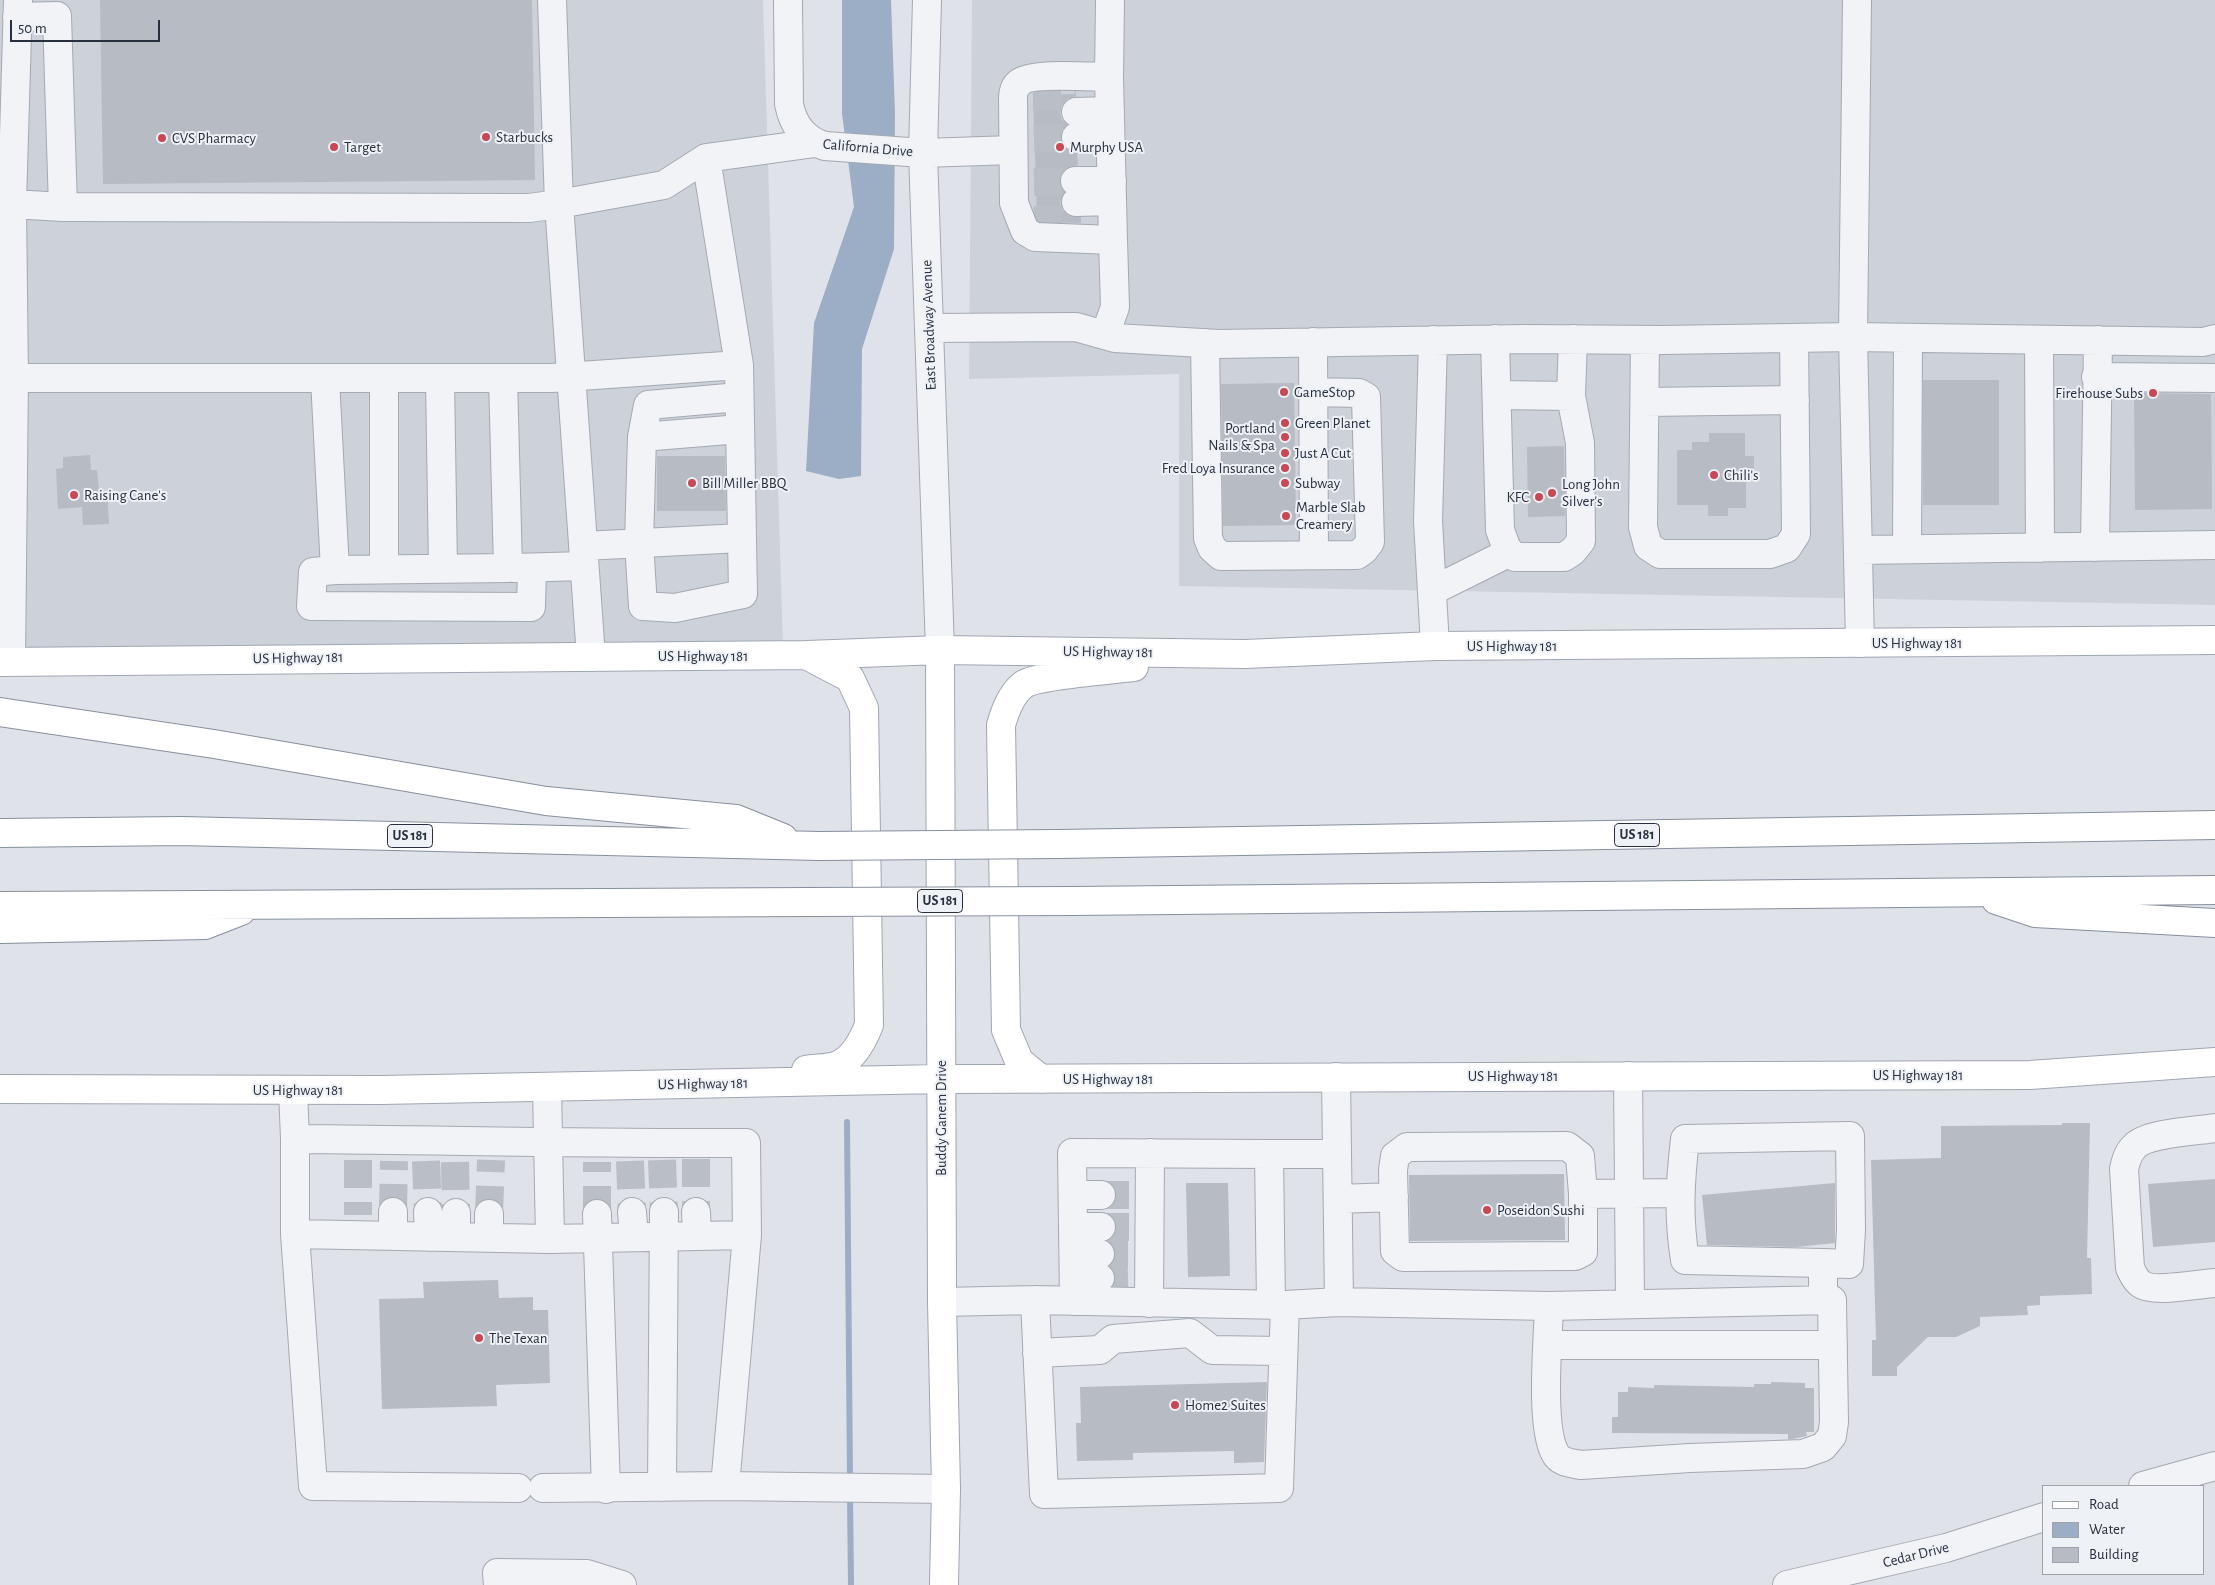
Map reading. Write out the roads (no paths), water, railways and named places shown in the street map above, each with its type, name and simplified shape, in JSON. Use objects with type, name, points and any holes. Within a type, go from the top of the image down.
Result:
[{"type":"main road","name":"US Highway 181","points":[[5,662],[806,655],[940,650],[1245,654],[1435,646],[2215,640]]},
{"type":"main road","name":"Buddy Ganem Drive","points":[[940,650],[940,1079],[946,1489],[944,1585]]},
{"type":"main road","points":[[1041,1079],[1020,1061],[1006,1030],[1002,725],[1006,706],[1024,684],[1054,676],[1245,654]]},
{"type":"main road","points":[[700,1084],[838,1065],[853,1053],[862,1041],[869,1026],[864,708],[850,678],[806,655]]},
{"type":"main road","points":[[0,712],[214,744],[546,801],[736,819],[810,845]]},
{"type":"main road","name":"US 181","points":[[0,833],[182,831],[810,845],[1059,844],[2215,825]]},
{"type":"main road","name":"US 181","points":[[0,906],[1975,894],[2215,890]]},
{"type":"main road","points":[[1975,894],[2035,913],[2215,923]]},
{"type":"main road","points":[[0,929],[205,924],[258,905]]},
{"type":"main road","name":"US Highway 181","points":[[0,1089],[293,1090],[940,1079],[2030,1075],[2215,1062]]},
{"type":"street","points":[[552,0],[559,204],[591,656]]},
{"type":"street","name":"California Drive","points":[[788,0],[789,104],[791,118],[797,128],[815,143],[825,146],[924,152],[1022,121]]},
{"type":"street","name":"East Broadway Avenue","points":[[927,0],[924,152],[940,650]]},
{"type":"street","points":[[1105,335],[1115,308],[1110,105],[1110,0]]},
{"type":"street","points":[[1857,0],[1853,337],[1860,643]]},
{"type":"street","points":[[5,662],[7,378],[17,9],[56,16],[63,207]]},
{"type":"street","points":[[1110,105],[1032,76],[1019,82],[1013,92],[1022,121],[1025,231],[1035,237],[1112,210]]},
{"type":"street","points":[[763,151],[789,104]]},
{"type":"street","points":[[1110,105],[1076,115],[1110,105]]},
{"type":"street","points":[[12,204],[63,207],[521,208],[559,204],[664,185],[706,158],[815,143]]},
{"type":"street","points":[[706,158],[738,365],[739,396],[740,429],[743,594],[675,608],[643,606],[639,543],[642,437],[648,405],[739,396]]},
{"type":"street","points":[[1112,210],[1076,201],[1112,210]]},
{"type":"street","points":[[930,328],[1076,327],[1115,338],[1205,343],[1853,337],[2203,342],[2215,339]]},
{"type":"street","points":[[1646,340],[1643,527],[1648,546],[1660,554],[1770,554],[1787,548],[1796,534],[1794,338]]},
{"type":"street","points":[[1907,549],[1908,338]]},
{"type":"street","points":[[1495,339],[1500,530],[1506,549],[1515,557],[1564,558],[1581,541],[1580,443],[1572,396],[1574,339]]},
{"type":"street","points":[[1433,340],[1428,521],[1435,646]]},
{"type":"street","points":[[2039,340],[2040,548]]},
{"type":"street","points":[[2095,547],[2098,340]]},
{"type":"street","points":[[1313,342],[1314,555]]},
{"type":"street","points":[[1205,343],[1208,538],[1212,548],[1221,556],[1357,555],[1370,542],[1366,397],[1359,393],[1312,392]]},
{"type":"street","points":[[7,378],[504,378],[571,376],[738,365]]},
{"type":"street","points":[[2096,377],[2215,378]]},
{"type":"street","points":[[384,378],[384,568]]},
{"type":"street","points":[[504,378],[520,568],[531,607],[311,606],[313,572],[384,568],[520,568],[639,543],[742,538]]},
{"type":"street","points":[[325,379],[335,570]]},
{"type":"street","points":[[440,379],[443,568]]},
{"type":"street","points":[[1497,395],[1572,396]]},
{"type":"street","points":[[1645,402],[1795,400]]},
{"type":"street","points":[[642,437],[740,429]]},
{"type":"street","points":[[1858,550],[2215,545]]},
{"type":"street","points":[[1432,590],[1510,552]]},
{"type":"street","points":[[1628,1076],[1630,1303]]},
{"type":"street","points":[[1336,1078],[1339,1302]]},
{"type":"street","points":[[547,1087],[550,1239]]},
{"type":"street","points":[[293,1090],[296,1234],[313,1486],[606,1489],[725,1486],[946,1489]]},
{"type":"street","points":[[2215,1128],[2149,1138],[2135,1145],[2128,1155],[2124,1169],[2130,1268],[2134,1278],[2142,1286],[2154,1288],[2215,1283]]},
{"type":"street","points":[[1850,1136],[1851,1230],[1849,1264],[1823,1263],[1685,1260],[1680,1231],[1679,1193],[1685,1139],[1850,1136]]},
{"type":"street","points":[[295,1139],[358,1150],[426,1151],[490,1150],[549,1141],[596,1152],[696,1151],[746,1143],[747,1235],[725,1486]]},
{"type":"street","points":[[1567,1146],[1580,1156],[1583,1194],[1583,1252],[1575,1256],[1404,1256],[1395,1251],[1392,1170],[1395,1156],[1407,1147],[1567,1146]]},
{"type":"street","points":[[1085,1273],[1073,1227],[1072,1153],[1337,1154]]},
{"type":"street","points":[[1143,1273],[1142,1194],[1150,1154]]},
{"type":"street","points":[[1035,1300],[1044,1494],[1279,1488],[1283,1351],[1278,1305],[1269,1154]]},
{"type":"street","points":[[1583,1194],[1630,1192],[1679,1193]]},
{"type":"street","points":[[1073,1195],[1101,1195]]},
{"type":"street","points":[[1338,1199],[1394,1197]]},
{"type":"street","points":[[296,1234],[358,1225],[428,1224],[489,1226],[550,1239],[597,1226],[697,1224],[747,1235]]},
{"type":"street","points":[[662,1487],[664,1224]]},
{"type":"street","points":[[597,1226],[606,1489]]},
{"type":"street","points":[[1073,1227],[1101,1227]]},
{"type":"street","points":[[1823,1263],[1823,1300]]},
{"type":"street","points":[[942,1302],[1035,1300],[1085,1273],[1143,1273],[1278,1305],[1339,1302],[1549,1306],[1832,1300],[1834,1422],[1832,1436],[1823,1447],[1803,1454],[1690,1458],[1581,1465],[1564,1462],[1555,1453],[1546,1429],[1549,1306]]},
{"type":"street","points":[[1037,1353],[1100,1350],[1113,1338],[1190,1333],[1212,1350],[1283,1351]]},
{"type":"street","points":[[1548,1345],[1832,1345]]},
{"type":"street","points":[[2147,1485],[2215,1466]]},
{"type":"street","name":"Cedar Drive","points":[[1787,1585],[1946,1548],[2042,1518]]},
{"type":"street","points":[[498,1579],[587,1580],[622,1585]]},
{"type":"water","points":[[842,0],[891,0],[895,113],[894,249],[862,349],[861,476],[839,479],[806,471],[814,323],[854,207],[842,113]]},
{"type":"waterway","points":[[847,1122],[850,1481]]},
{"type":"waterway","points":[[850,1494],[851,1585]]},
{"type":"tunnel","points":[[1033,97],[1076,96]]},
{"type":"tunnel","points":[[1034,139],[1076,137]]},
{"type":"tunnel","points":[[1034,182],[1075,181]]},
{"type":"tunnel","points":[[1034,220],[1076,219]]},
{"type":"tunnel","points":[[696,1159],[696,1212]]},
{"type":"tunnel","points":[[358,1160],[358,1215]]},
{"type":"tunnel","points":[[489,1214],[491,1160]]},
{"type":"tunnel","points":[[662,1160],[664,1212]]},
{"type":"tunnel","points":[[393,1212],[394,1161]]},
{"type":"tunnel","points":[[426,1161],[428,1212]]},
{"type":"tunnel","points":[[630,1161],[632,1212]]},
{"type":"tunnel","points":[[455,1162],[456,1213]]},
{"type":"tunnel","points":[[597,1162],[597,1214]]},
{"type":"tunnel","points":[[1101,1195],[1135,1195]]},
{"type":"tunnel","points":[[1101,1227],[1136,1227]]},
{"type":"tunnel","points":[[1100,1254],[1136,1254]]},
{"type":"tunnel","points":[[1100,1278],[1134,1277]]},
{"type":"place","name":"Starbucks","points":[[486,137]]},
{"type":"place","name":"CVS Pharmacy","points":[[162,138]]},
{"type":"place","name":"Target","points":[[334,147]]},
{"type":"place","name":"Murphy USA","points":[[1060,147]]},
{"type":"place","name":"GameStop","points":[[1284,392]]},
{"type":"place","name":"Firehouse Subs","points":[[2153,393]]},
{"type":"place","name":"Green Planet","points":[[1285,423]]},
{"type":"place","name":"Portland Nails & Spa","points":[[1285,437]]},
{"type":"place","name":"Just A Cut","points":[[1285,453]]},
{"type":"place","name":"Fred Loya Insurance","points":[[1285,468]]},
{"type":"place","name":"Chili's","points":[[1714,475]]},
{"type":"place","name":"Bill Miller BBQ","points":[[692,483]]},
{"type":"place","name":"Subway","points":[[1285,483]]},
{"type":"place","name":"Long John Silver's","points":[[1552,493]]},
{"type":"place","name":"Raising Cane's","points":[[74,495]]},
{"type":"place","name":"KFC","points":[[1539,497]]},
{"type":"place","name":"Marble Slab Creamery","points":[[1286,516]]},
{"type":"place","name":"Poseidon Sushi","points":[[1487,1210]]},
{"type":"place","name":"The Texan","points":[[479,1338]]},
{"type":"place","name":"Home2 Suites","points":[[1175,1405]]}]
